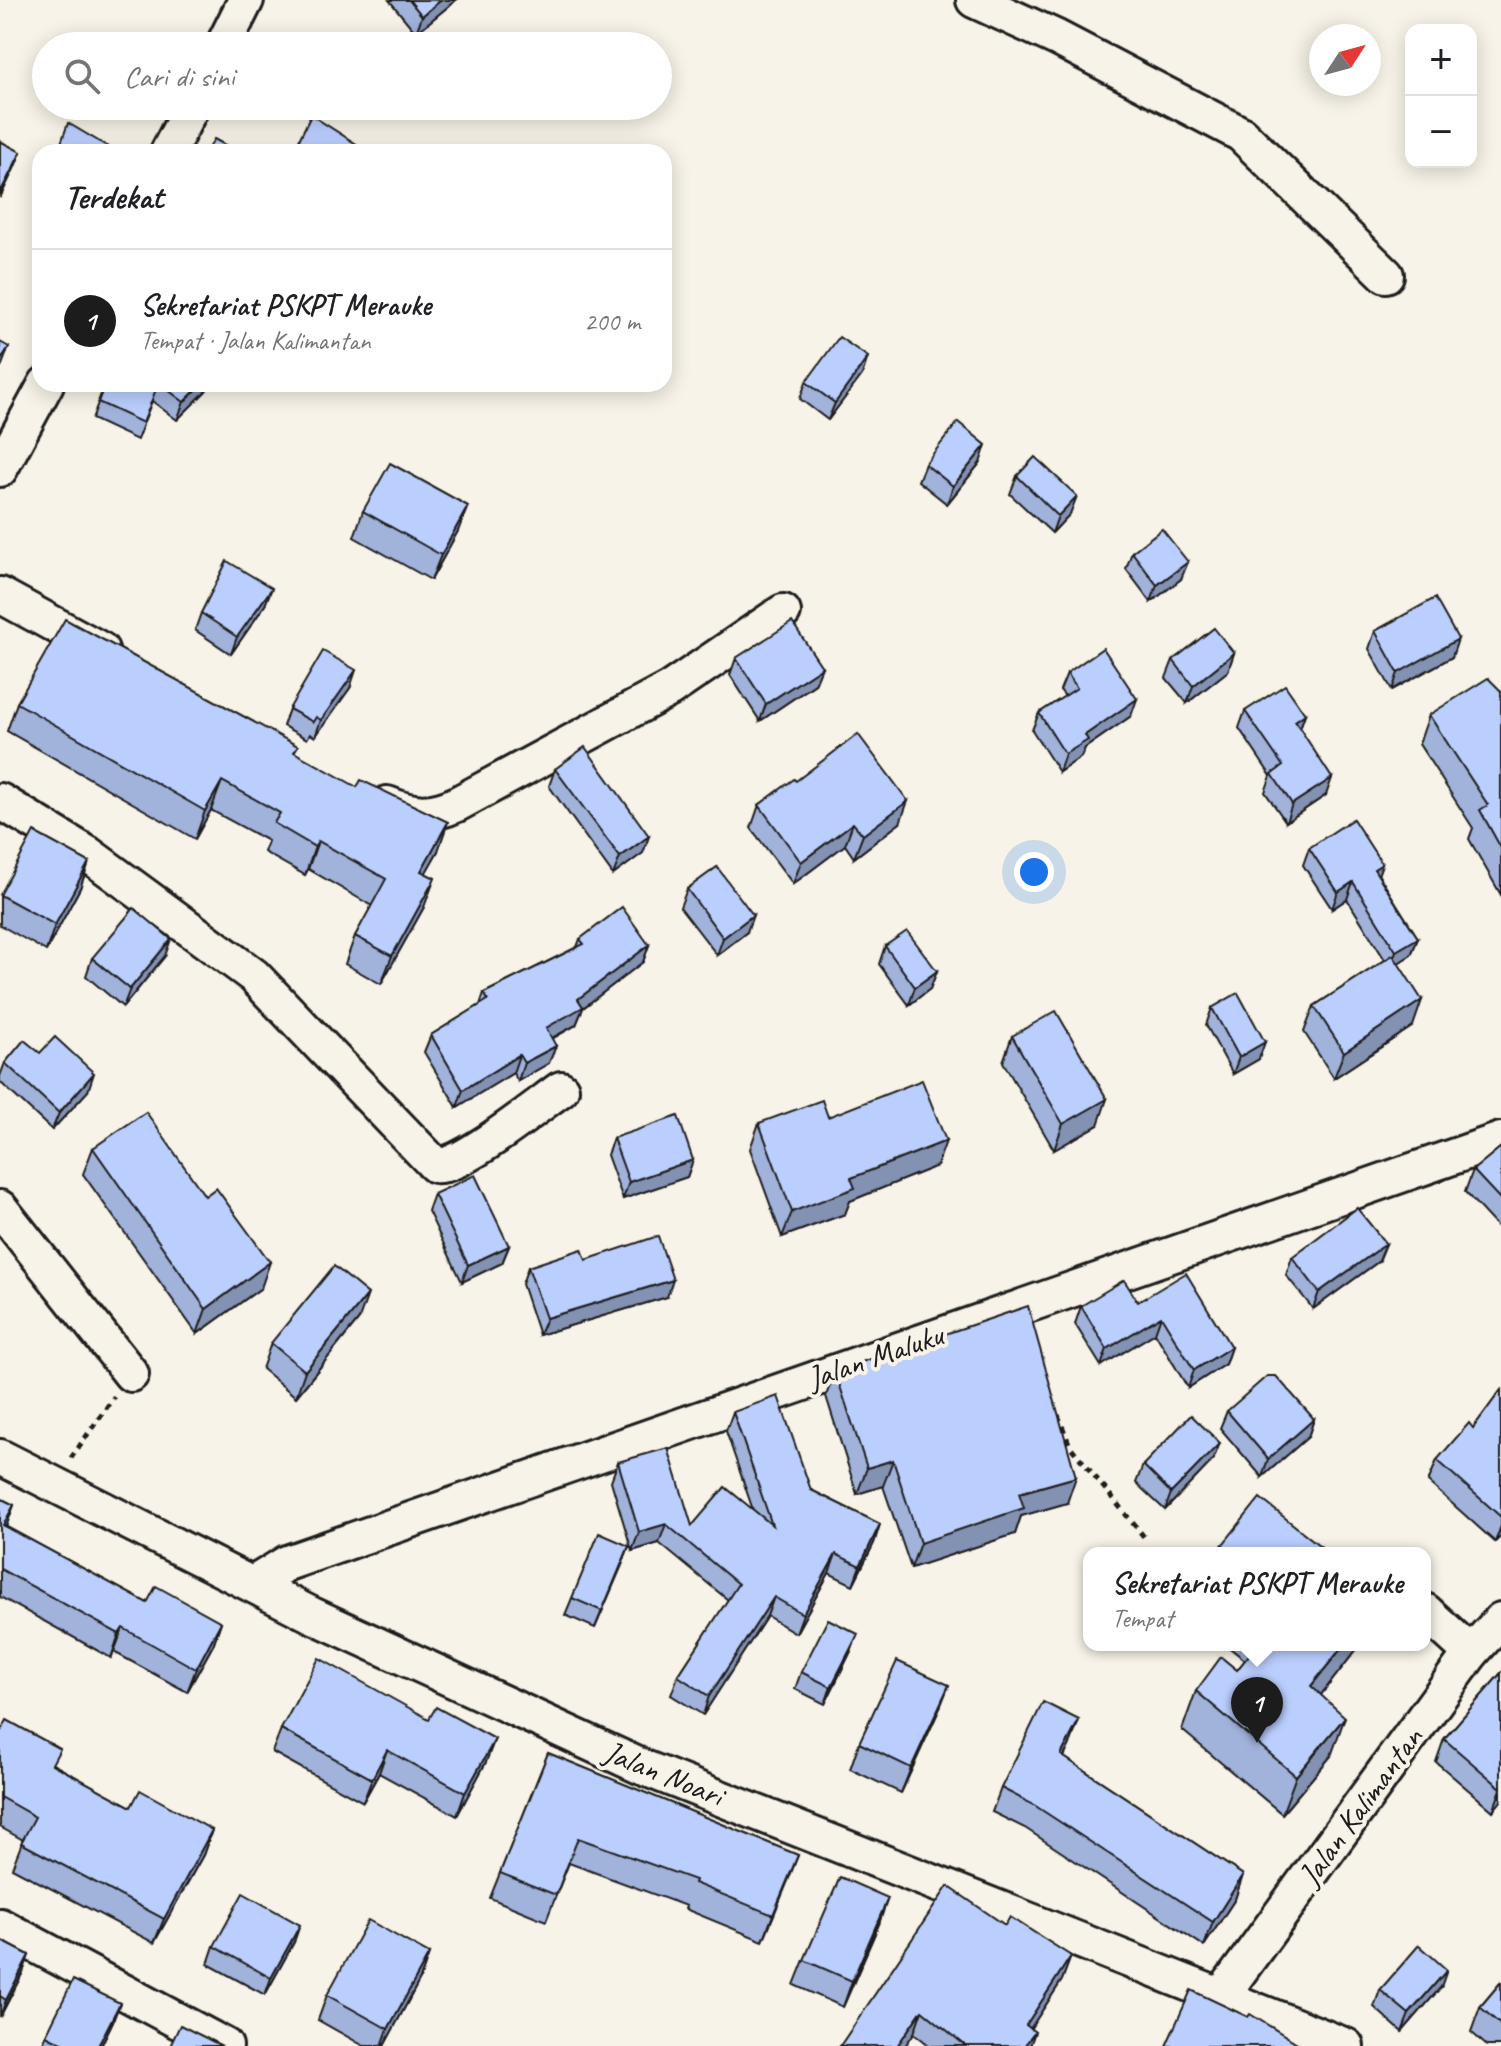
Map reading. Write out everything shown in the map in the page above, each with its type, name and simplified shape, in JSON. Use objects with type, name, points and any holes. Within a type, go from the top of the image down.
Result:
[{"type":"street","points":[[230,32],[246,0]]},
{"type":"street","points":[[974,0],[1057,38],[1241,134],[1386,275]]},
{"type":"street","points":[[172,144],[185,120]]},
{"type":"street","points":[[0,469],[42,392]]},
{"type":"street","points":[[0,595],[134,668]]},
{"type":"street","points":[[360,790],[409,813],[441,811],[670,689],[783,612]]},
{"type":"street","points":[[0,801],[88,854],[254,976],[435,1165],[444,1166],[467,1154],[561,1089]]},
{"type":"street","name":"Jalan Maluku","points":[[253,1584],[287,1563],[317,1552],[1501,1140]]},
{"type":"street","points":[[0,1208],[131,1374]]},
{"type":"street","name":"Jalan Noari","points":[[0,1457],[253,1584],[642,1767],[1346,2046]]},
{"type":"street","points":[[1431,1616],[1471,1653]]},
{"type":"street","name":"Jalan Kalimantan","points":[[1222,1995],[1471,1653],[1501,1620]]},
{"type":"street","points":[[0,1926],[225,2046]]},
{"type":"path","points":[[52,1483],[131,1374]]},
{"type":"path","points":[[1054,1404],[1070,1446],[1145,1538]]},
{"type":"building","points":[[409,0],[441,0],[422,16]]},
{"type":"building","points":[[309,120],[319,120],[356,144],[297,144]]},
{"type":"building","points":[[68,123],[103,144],[61,144]]},
{"type":"building","points":[[0,141],[21,152],[0,193]]},
{"type":"building","points":[[839,337],[868,357],[835,403],[806,382]]},
{"type":"building","points":[[0,342],[9,347],[0,361]]},
{"type":"building","points":[[102,392],[155,392],[143,423],[98,402]]},
{"type":"building","points":[[171,392],[194,392],[184,402]]},
{"type":"building","points":[[958,422],[986,445],[953,486],[925,464]]},
{"type":"building","points":[[1035,457],[1077,496],[1058,516],[1017,476]]},
{"type":"building","points":[[390,463],[468,506],[441,555],[363,511]]},
{"type":"building","points":[[1162,529],[1188,562],[1157,585],[1132,552]]},
{"type":"building","points":[[227,561],[272,588],[237,637],[201,613]]},
{"type":"building","points":[[1435,598],[1458,639],[1398,673],[1375,631]]},
{"type":"building","points":[[65,619],[298,746],[294,752],[357,787],[361,780],[448,822],[421,871],[435,878],[392,956],[355,936],[386,879],[318,841],[315,847],[274,823],[280,813],[222,781],[205,811],[17,703]]},
{"type":"building","points":[[792,622],[822,667],[766,704],[736,658]]},
{"type":"building","points":[[1214,628],[1234,653],[1193,686],[1173,660]]},
{"type":"building","points":[[1103,648],[1137,699],[1085,735],[1088,740],[1065,754],[1039,713],[1077,688],[1067,673]]},
{"type":"building","points":[[323,651],[356,670],[321,720],[316,717],[313,722],[289,709]]},
{"type":"building","points":[[1488,678],[1501,691],[1501,848],[1480,810],[1488,805],[1429,715]]},
{"type":"building","points":[[1285,685],[1305,714],[1295,721],[1332,778],[1292,804],[1272,774],[1283,766],[1245,711]]},
{"type":"building","points":[[858,734],[908,801],[863,835],[853,823],[801,862],[759,805]]},
{"type":"building","points":[[585,747],[649,836],[620,857],[555,769]]},
{"type":"building","points":[[1353,819],[1382,864],[1374,869],[1418,938],[1396,951],[1353,882],[1338,892],[1309,848]]},
{"type":"building","points":[[34,832],[89,862],[55,925],[0,895]]},
{"type":"building","points":[[717,867],[753,915],[723,938],[687,889]]},
{"type":"building","points":[[622,907],[649,945],[578,999],[583,1007],[546,1028],[556,1046],[524,1063],[519,1055],[463,1090],[431,1035],[488,1000],[484,993],[584,944],[580,939]]},
{"type":"building","points":[[134,908],[171,939],[130,989],[92,958]]},
{"type":"building","points":[[907,931],[937,971],[915,987],[885,946]]},
{"type":"building","points":[[1393,955],[1422,1000],[1344,1052],[1314,1006]]},
{"type":"building","points":[[1238,993],[1265,1042],[1239,1057],[1212,1008]]},
{"type":"building","points":[[1056,1011],[1107,1099],[1063,1124],[1012,1036]]},
{"type":"building","points":[[55,1037],[94,1073],[59,1113],[5,1063],[24,1040],[40,1053]]},
{"type":"building","points":[[922,1080],[946,1141],[851,1178],[855,1188],[792,1212],[759,1123],[822,1100],[828,1117]]},
{"type":"building","points":[[146,1112],[205,1196],[216,1188],[270,1262],[206,1309],[93,1148]]},
{"type":"building","points":[[678,1116],[693,1160],[629,1182],[613,1138]]},
{"type":"building","points":[[1501,1147],[1501,1200],[1473,1170]]},
{"type":"building","points":[[475,1175],[509,1246],[468,1265],[434,1194]]},
{"type":"building","points":[[1357,1208],[1386,1244],[1319,1292],[1292,1257]]},
{"type":"building","points":[[658,1236],[673,1280],[546,1318],[528,1267],[582,1249],[586,1260]]},
{"type":"building","points":[[334,1266],[368,1294],[305,1371],[271,1343]]},
{"type":"building","points":[[1186,1273],[1231,1347],[1194,1370],[1161,1316],[1107,1349],[1081,1306],[1124,1280],[1138,1302]]},
{"type":"building","points":[[1028,1306],[1076,1477],[1019,1493],[1024,1508],[920,1543],[893,1460],[867,1468],[835,1371]]},
{"type":"building","points":[[1267,1376],[1276,1376],[1314,1419],[1268,1459],[1227,1411]]},
{"type":"building","points":[[1501,1390],[1501,1517],[1437,1460],[1469,1423],[1473,1428]]},
{"type":"building","points":[[778,1396],[811,1490],[880,1524],[860,1566],[836,1554],[803,1614],[774,1597],[709,1696],[678,1676],[738,1584],[666,1524],[639,1532],[618,1462],[668,1448],[692,1526],[725,1487],[772,1525],[733,1412]]},
{"type":"building","points":[[1191,1415],[1220,1443],[1171,1493],[1143,1465]]},
{"type":"building","points":[[0,1498],[14,1505],[3,1525],[147,1603],[156,1586],[221,1622],[196,1669],[123,1628],[119,1634],[0,1569]]},
{"type":"building","points":[[1260,1498],[1321,1547],[1221,1547]]},
{"type":"building","points":[[599,1533],[629,1546],[602,1611],[572,1598]]},
{"type":"building","points":[[828,1619],[858,1634],[831,1687],[801,1672]]},
{"type":"building","points":[[1252,1651],[1339,1651],[1311,1686],[1345,1717],[1296,1776],[1196,1691],[1221,1657],[1237,1670]]},
{"type":"building","points":[[319,1658],[429,1719],[436,1707],[495,1739],[465,1793],[387,1750],[372,1779],[281,1729]]},
{"type":"building","points":[[897,1661],[949,1685],[911,1768],[859,1743]]},
{"type":"building","points":[[1501,1673],[1501,1788],[1444,1739]]},
{"type":"building","points":[[1043,1702],[1079,1720],[1061,1755],[1243,1875],[1213,1922],[1034,1805],[1001,1788]]},
{"type":"building","points":[[7,1720],[60,1749],[52,1764],[131,1807],[140,1790],[212,1830],[164,1919],[21,1843],[35,1817],[0,1797],[0,1733]]},
{"type":"building","points":[[548,1753],[798,1855],[773,1915],[694,1883],[695,1880],[578,1838],[556,1895],[500,1873]]},
{"type":"building","points":[[840,1877],[888,1898],[852,1981],[804,1960]]},
{"type":"building","points":[[948,1886],[1005,1925],[1010,1917],[1071,1956],[1026,2025],[1035,2032],[1024,2046],[966,2046],[922,2010],[897,2046],[840,2046]]},
{"type":"building","points":[[243,1893],[300,1925],[271,1978],[214,1946]]},
{"type":"building","points":[[368,1920],[429,1954],[388,2029],[327,1995]]},
{"type":"building","points":[[0,1940],[29,1955],[6,2000],[0,1996]]},
{"type":"building","points":[[1419,1945],[1447,1970],[1409,2014],[1380,1990]]},
{"type":"building","points":[[73,1980],[120,2003],[98,2046],[68,2046],[46,2035]]},
{"type":"building","points":[[1501,1982],[1501,2025],[1480,2007]]},
{"type":"building","points":[[1191,1990],[1248,2017],[1250,2014],[1302,2046],[1166,2046]]},
{"type":"building","points":[[180,2025],[222,2046],[170,2046]]},
{"type":"place","name":"Sekretariat PSKPT Merauke","points":[[1257,1743]]}]
